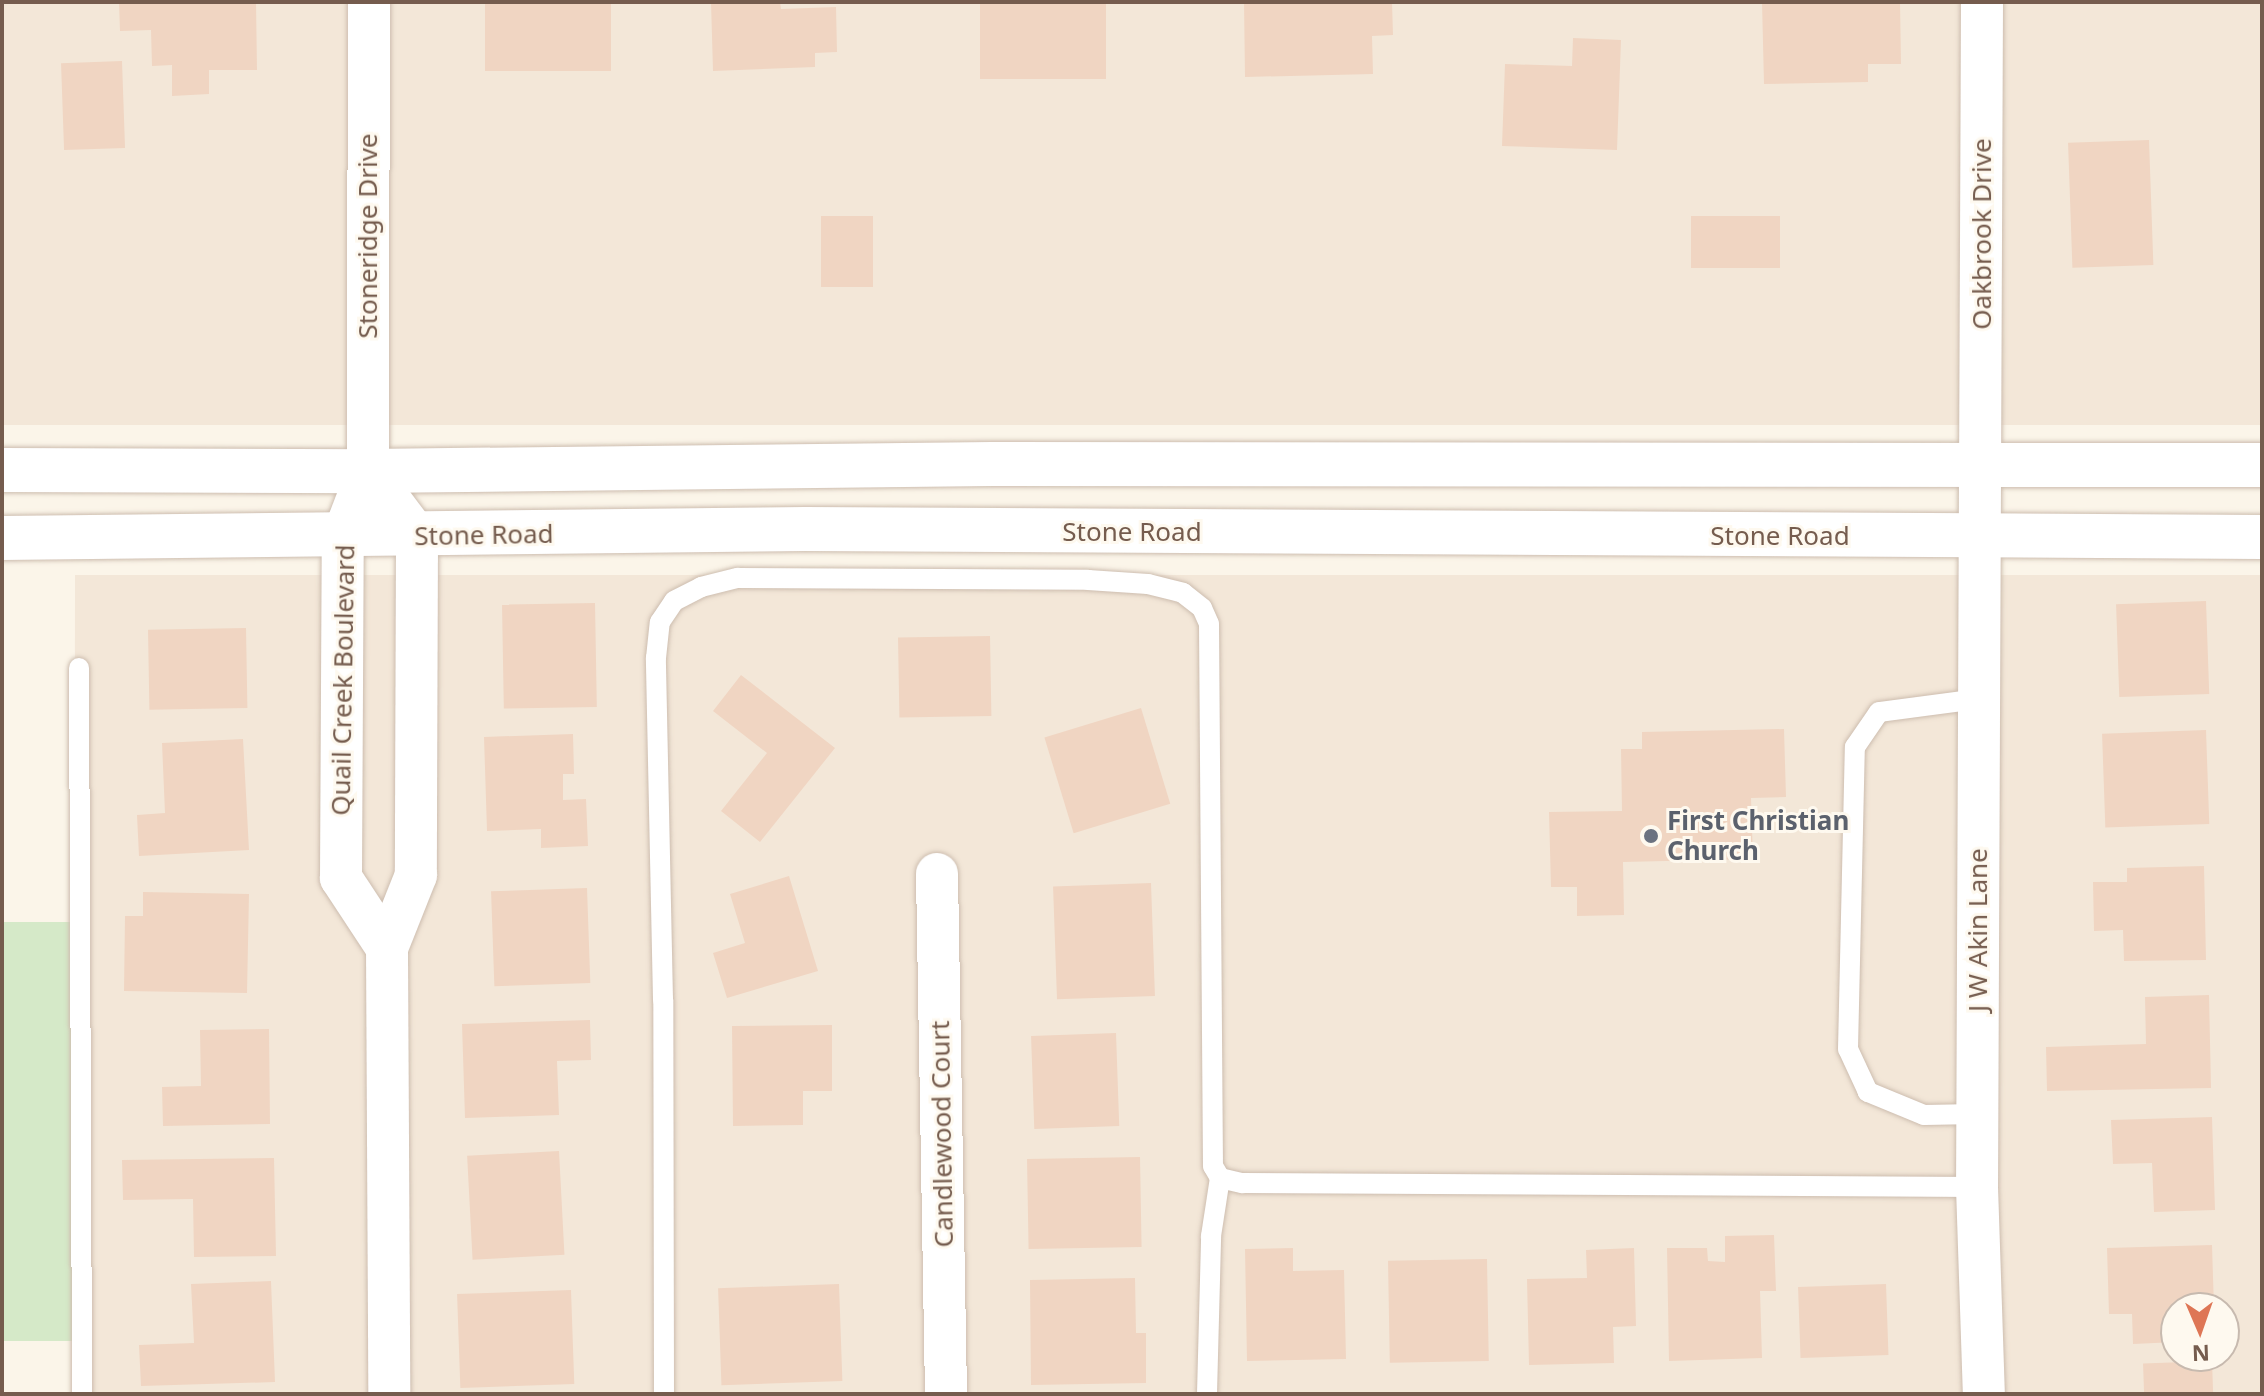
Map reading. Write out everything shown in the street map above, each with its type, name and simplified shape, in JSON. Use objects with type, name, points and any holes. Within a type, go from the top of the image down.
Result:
[{"type":"main road","points":[[2,470],[368,471],[992,464],[2262,465]]},
{"type":"main road","name":"Stone Road","points":[[2,538],[417,536],[805,529],[2262,537]]},
{"type":"street","name":"Stoneridge Drive","points":[[368,471],[369,2]]},
{"type":"street","name":"Oakbrook Drive","points":[[1980,465],[1982,2]]},
{"type":"street","name":"J W Akin Lane","points":[[1980,465],[1977,1187],[1984,1394]]},
{"type":"street","name":"Quail Creek Boulevard","points":[[368,471],[343,536],[341,878],[387,948]]},
{"type":"street","points":[[368,471],[417,536],[416,875],[387,948],[389,1394]]},
{"type":"street","name":"Candlewood Court","points":[[937,874],[946,1394]]},
{"type":"lane","points":[[664,1394],[663,1000],[656,658],[660,622],[674,601],[701,587],[738,578],[1088,580],[1160,587],[1183,593],[1202,608],[1209,624],[1213,1166],[1220,1178],[1211,1236],[1207,1394]]},
{"type":"lane","points":[[79,668],[82,1394]]},
{"type":"lane","points":[[1977,1114],[1924,1115],[1868,1092],[1848,1049],[1855,747],[1879,712],[1978,699]]},
{"type":"lane","points":[[1220,1178],[1242,1183],[1977,1187]]},
{"type":"shaded area","points":[[2,2],[2262,2],[2262,425],[2,425]]},
{"type":"shaded area","points":[[75,575],[2262,575],[2262,1394],[74,1394]]},
{"type":"green space","points":[[2,922],[75,922],[75,1341],[2,1341]]},
{"type":"building","points":[[119,2],[256,2],[257,70],[209,70],[209,94],[172,96],[172,65],[152,66],[151,30],[120,31]]},
{"type":"building","points":[[485,2],[611,2],[611,71],[485,71]]},
{"type":"building","points":[[711,2],[780,2],[781,9],[836,7],[837,52],[815,53],[815,67],[713,71]]},
{"type":"building","points":[[980,2],[1106,2],[1106,79],[980,79]]},
{"type":"building","points":[[1244,2],[1392,2],[1393,35],[1372,36],[1373,74],[1245,77]]},
{"type":"building","points":[[1762,2],[1900,2],[1901,64],[1868,64],[1868,82],[1764,84]]},
{"type":"building","points":[[1573,38],[1621,40],[1617,150],[1502,146],[1505,64],[1572,66]]},
{"type":"building","points":[[122,61],[125,148],[64,150],[61,63]]},
{"type":"building","points":[[2149,140],[2153,265],[2072,268],[2068,143]]},
{"type":"building","points":[[821,216],[873,216],[873,287],[821,287]]},
{"type":"building","points":[[1691,216],[1780,216],[1780,268],[1691,268]]},
{"type":"building","points":[[2206,601],[2209,694],[2119,697],[2116,604]]},
{"type":"building","points":[[595,603],[597,707],[504,709],[502,605]]},
{"type":"building","points":[[246,628],[247,708],[149,710],[148,630]]},
{"type":"building","points":[[990,636],[991,716],[899,718],[898,638]]},
{"type":"building","points":[[741,675],[835,748],[760,842],[721,811],[767,753],[713,711]]},
{"type":"building","points":[[1141,708],[1170,804],[1074,833],[1044,738]]},
{"type":"building","name":"First Christian Church","points":[[1784,729],[1786,797],[1751,798],[1753,859],[1623,862],[1624,915],[1577,916],[1577,887],[1551,887],[1549,812],[1622,811],[1621,749],[1642,749],[1642,732]]},
{"type":"building","points":[[2206,730],[2209,824],[2105,828],[2102,734]]},
{"type":"building","points":[[573,734],[574,774],[563,774],[563,800],[586,799],[588,846],[541,848],[541,829],[487,831],[484,737]]},
{"type":"building","points":[[243,739],[249,850],[139,856],[137,815],[165,813],[162,743]]},
{"type":"building","points":[[2204,866],[2206,960],[2124,961],[2123,930],[2094,931],[2093,882],[2127,882],[2127,868]]},
{"type":"building","points":[[789,876],[818,971],[727,998],[713,953],[745,943],[730,894]]},
{"type":"building","points":[[1151,883],[1155,996],[1057,999],[1053,886]]},
{"type":"building","points":[[587,888],[590,983],[494,986],[491,891]]},
{"type":"building","points":[[143,892],[249,894],[247,993],[124,991],[125,916],[143,916]]},
{"type":"building","points":[[2209,995],[2211,1088],[2047,1091],[2046,1047],[2146,1044],[2145,997]]},
{"type":"building","points":[[590,1020],[591,1060],[557,1061],[559,1115],[465,1118],[462,1024]]},
{"type":"building","points":[[832,1025],[832,1091],[803,1091],[803,1125],[733,1126],[732,1026]]},
{"type":"building","points":[[269,1029],[270,1124],[163,1126],[162,1087],[201,1086],[200,1030]]},
{"type":"building","points":[[1116,1033],[1119,1126],[1034,1129],[1031,1036]]},
{"type":"building","points":[[2212,1117],[2215,1210],[2154,1212],[2152,1163],[2113,1164],[2111,1120]]},
{"type":"building","points":[[559,1151],[564,1255],[473,1260],[467,1156]]},
{"type":"building","points":[[1140,1157],[1142,1247],[1029,1249],[1027,1159]]},
{"type":"building","points":[[274,1158],[276,1256],[194,1257],[193,1199],[123,1200],[122,1160]]},
{"type":"building","points":[[1774,1235],[1776,1291],[1760,1291],[1762,1358],[1669,1361],[1667,1248],[1707,1248],[1708,1261],[1725,1262],[1725,1236]]},
{"type":"building","points":[[2212,1245],[2213,1292],[2160,1292],[2160,1343],[2133,1344],[2132,1314],[2109,1314],[2107,1248]]},
{"type":"building","points":[[1293,1248],[1293,1271],[1344,1270],[1346,1359],[1247,1361],[1245,1249]]},
{"type":"building","points":[[1634,1248],[1636,1326],[1613,1327],[1614,1363],[1529,1365],[1527,1279],[1587,1278],[1586,1250]]},
{"type":"building","points":[[1487,1259],[1489,1361],[1390,1363],[1388,1261]]},
{"type":"building","points":[[1135,1278],[1136,1333],[1146,1333],[1146,1383],[1031,1385],[1030,1280]]},
{"type":"building","points":[[271,1281],[275,1382],[141,1386],[139,1345],[194,1343],[191,1284]]},
{"type":"building","points":[[839,1284],[842,1381],[721,1385],[718,1288]]},
{"type":"building","points":[[1886,1284],[1888,1355],[1801,1358],[1798,1287]]},
{"type":"building","points":[[571,1290],[574,1384],[460,1388],[457,1294]]},
{"type":"building","points":[[2143,1363],[2160,1363],[2160,1372],[2212,1372],[2213,1394],[2144,1394]]},
{"type":"place","name":"First Christian Church","points":[[1651,836]]}]
